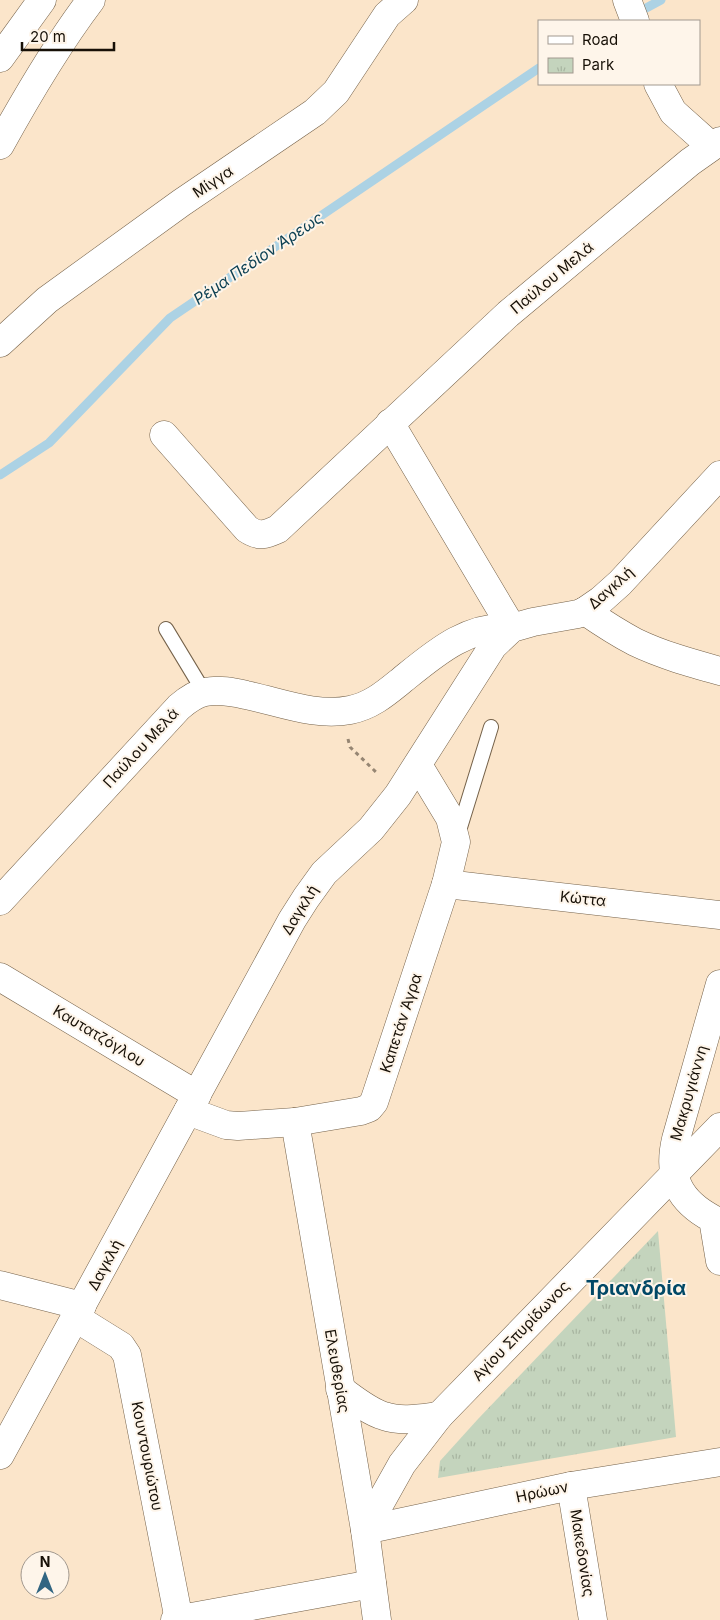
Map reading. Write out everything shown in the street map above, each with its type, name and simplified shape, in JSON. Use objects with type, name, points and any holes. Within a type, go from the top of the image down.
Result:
[{"type":"street","points":[[0,58],[42,0]]},
{"type":"street","points":[[0,146],[35,85],[78,17],[91,0]]},
{"type":"street","name":"Μίγγα","points":[[0,343],[47,300],[181,203],[315,112],[336,92],[387,15],[404,0]]},
{"type":"street","points":[[659,85],[673,112],[715,143]]},
{"type":"street","name":"Παύλου Μελά","points":[[164,435],[247,530],[256,535],[266,535],[278,530],[508,314],[715,143]]},
{"type":"street","points":[[390,423],[512,628]]},
{"type":"street","name":"Δαγκλή","points":[[0,1455],[306,898],[324,873],[379,820],[398,795],[493,646],[512,628],[522,624],[585,611],[601,600],[720,474]]},
{"type":"street","points":[[585,611],[634,641],[655,651],[720,671]]},
{"type":"street","name":"Παύλου Μελά","points":[[0,901],[186,701],[204,692],[217,691],[234,692],[294,707],[322,711],[340,712],[358,708],[381,697],[438,651],[456,641],[487,628],[512,628]]},
{"type":"street","name":"Καπετάν Άγρα","points":[[193,1103],[226,1125],[238,1126],[295,1122],[362,1111],[369,1108],[374,1102],[379,1092],[446,884],[456,842],[450,818],[418,765]]},
{"type":"street","name":"Κώττα","points":[[446,884],[720,914]]},
{"type":"street","name":"Καυτατζόγλου","points":[[0,977],[193,1103]]},
{"type":"street","name":"Μακρυγιάννη","points":[[673,1174],[672,1159],[676,1139],[720,984]]},
{"type":"street","name":"Ελευθερίας","points":[[295,1122],[365,1530],[377,1620]]},
{"type":"street","name":"Αγίου Σπυρίδωνος","points":[[365,1530],[402,1464],[439,1416],[673,1174],[720,1128]]},
{"type":"street","points":[[673,1174],[683,1195],[692,1205],[716,1219],[720,1261]]},
{"type":"street","name":"Κουντουριώτου","points":[[0,1285],[79,1312],[121,1346],[127,1355],[178,1620]]},
{"type":"street","points":[[340,1389],[363,1406],[384,1417],[410,1419],[439,1416]]},
{"type":"street","name":"Ηρώων","points":[[365,1530],[571,1486],[720,1462]]},
{"type":"street","name":"Μακεδονίας","points":[[571,1486],[593,1620]]},
{"type":"street","points":[[178,1620],[372,1584]]},
{"type":"lane","points":[[166,630],[204,692]]},
{"type":"lane","points":[[456,842],[491,727]]},
{"type":"path","points":[[350,747],[398,795]]},
{"type":"green space","points":[[658,1231],[676,1437],[438,1478],[440,1461]]},
{"type":"waterway","name":"Ρέμα Πεδίον Άρεως","points":[[635,14],[661,0]]},
{"type":"waterway","name":"Ρέμα Πεδίον Άρεως","points":[[0,475],[49,443],[170,318],[538,69]]},
{"type":"district","name":"Τριανδρία","points":[[636,1288]]}]
